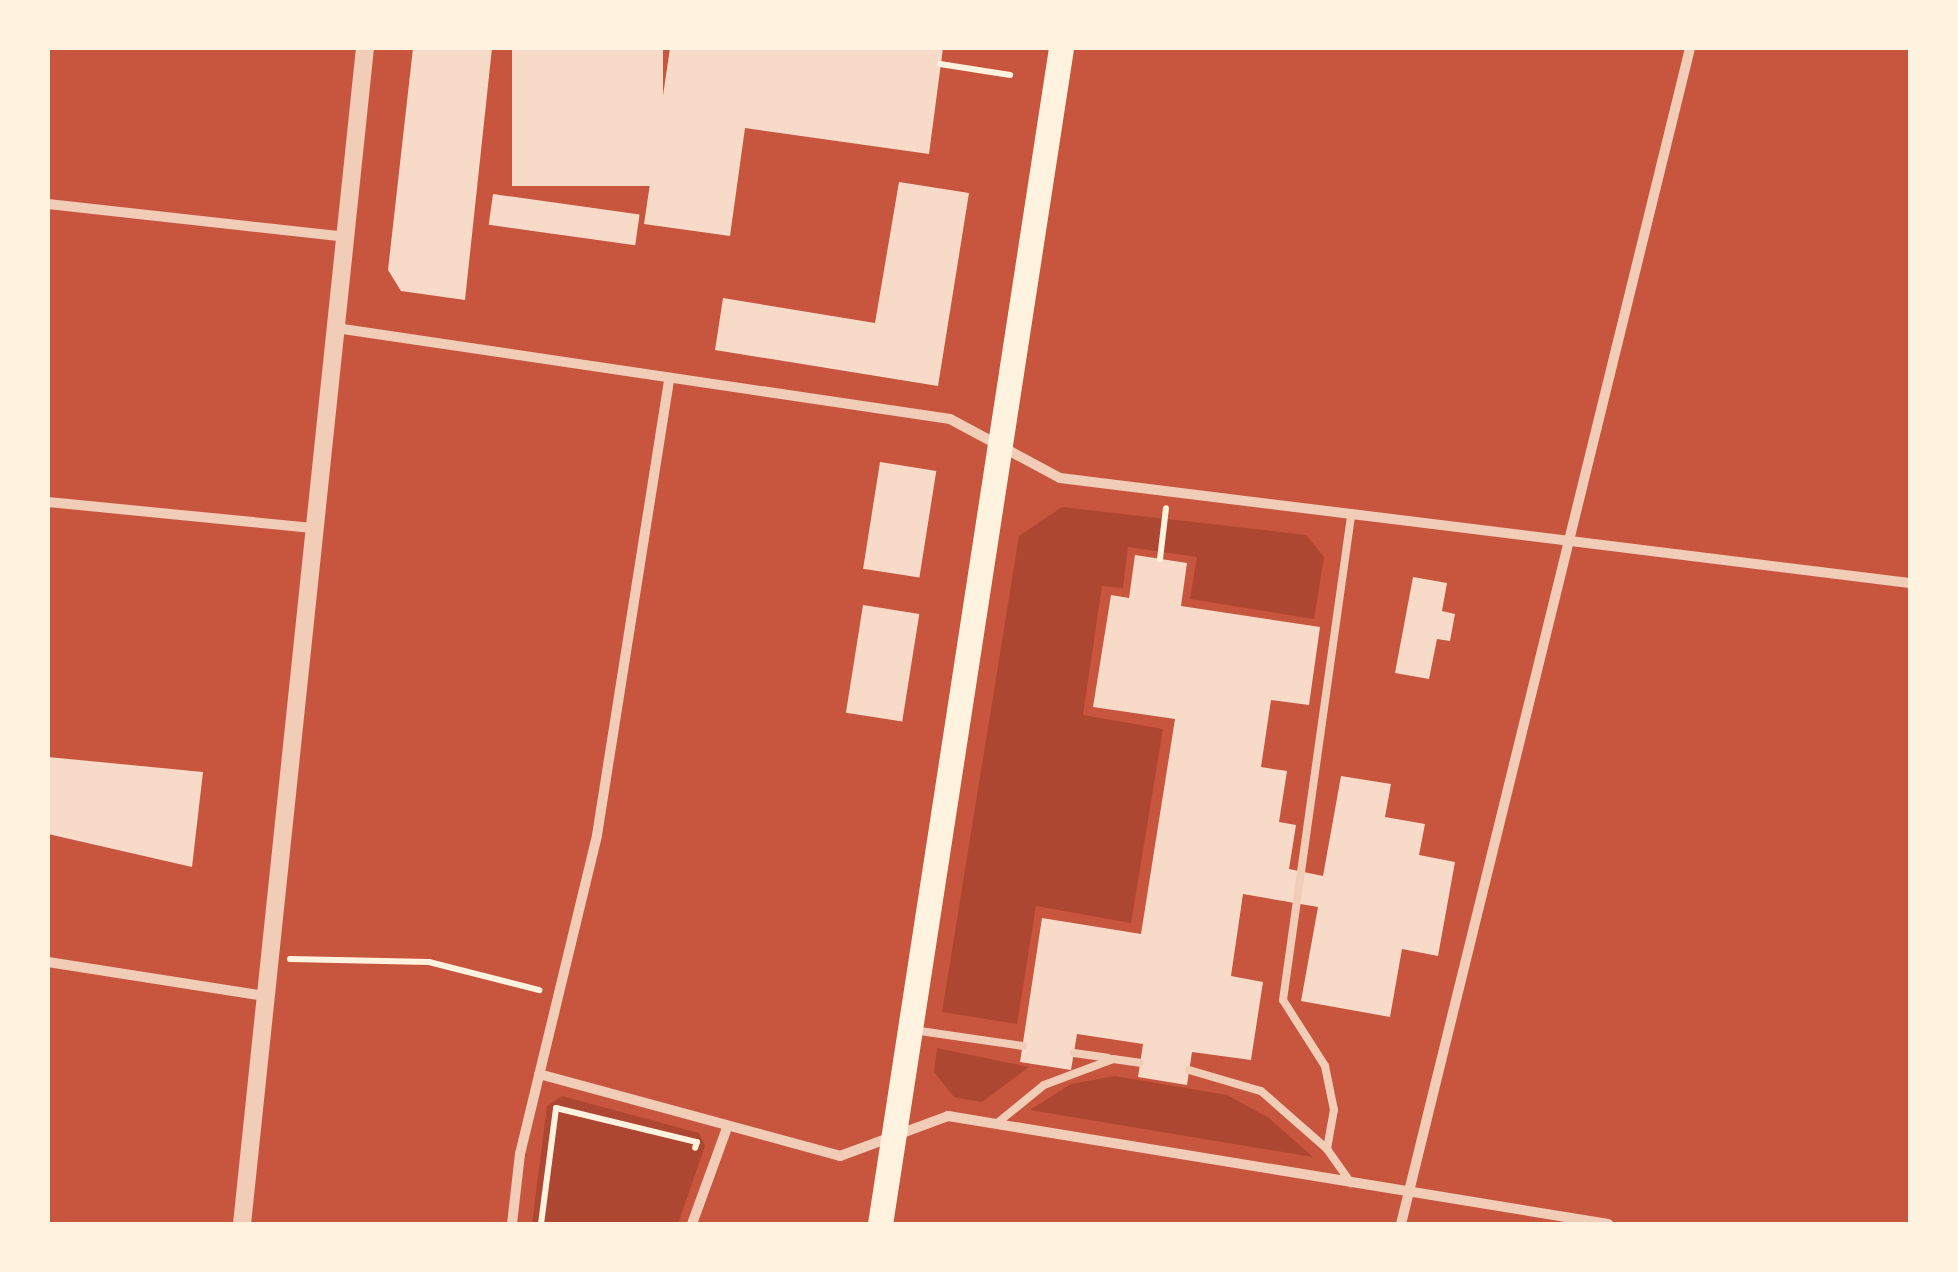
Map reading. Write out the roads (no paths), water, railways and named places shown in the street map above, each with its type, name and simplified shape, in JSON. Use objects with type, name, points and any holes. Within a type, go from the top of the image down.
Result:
[{"type":"main road","points":[[880,1224],[1061,48]]},
{"type":"street","points":[[242,1224],[365,48]]},
{"type":"street","points":[[1401,1224],[1572,542],[1690,48]]},
{"type":"street","points":[[48,204],[345,237]]},
{"type":"street","points":[[336,328],[950,418],[1060,478],[1910,583]]},
{"type":"street","points":[[512,1224],[539,1074],[597,834],[669,378]]},
{"type":"street","points":[[48,502],[315,528]]},
{"type":"street","points":[[48,962],[266,996]]},
{"type":"street","points":[[539,1074],[840,1156],[948,1116],[1608,1224]]},
{"type":"street","points":[[692,1224],[727,1128]]},
{"type":"lane","points":[[1328,1149],[1334,1110],[1325,1066],[1282,1000],[1352,515]]},
{"type":"lane","points":[[910,1030],[1022,1046]]},
{"type":"lane","points":[[1074,1053],[1140,1063]]},
{"type":"lane","points":[[996,1124],[1044,1085],[1113,1059]]},
{"type":"lane","points":[[1190,1070],[1261,1092],[1328,1149],[1351,1183]]}]
